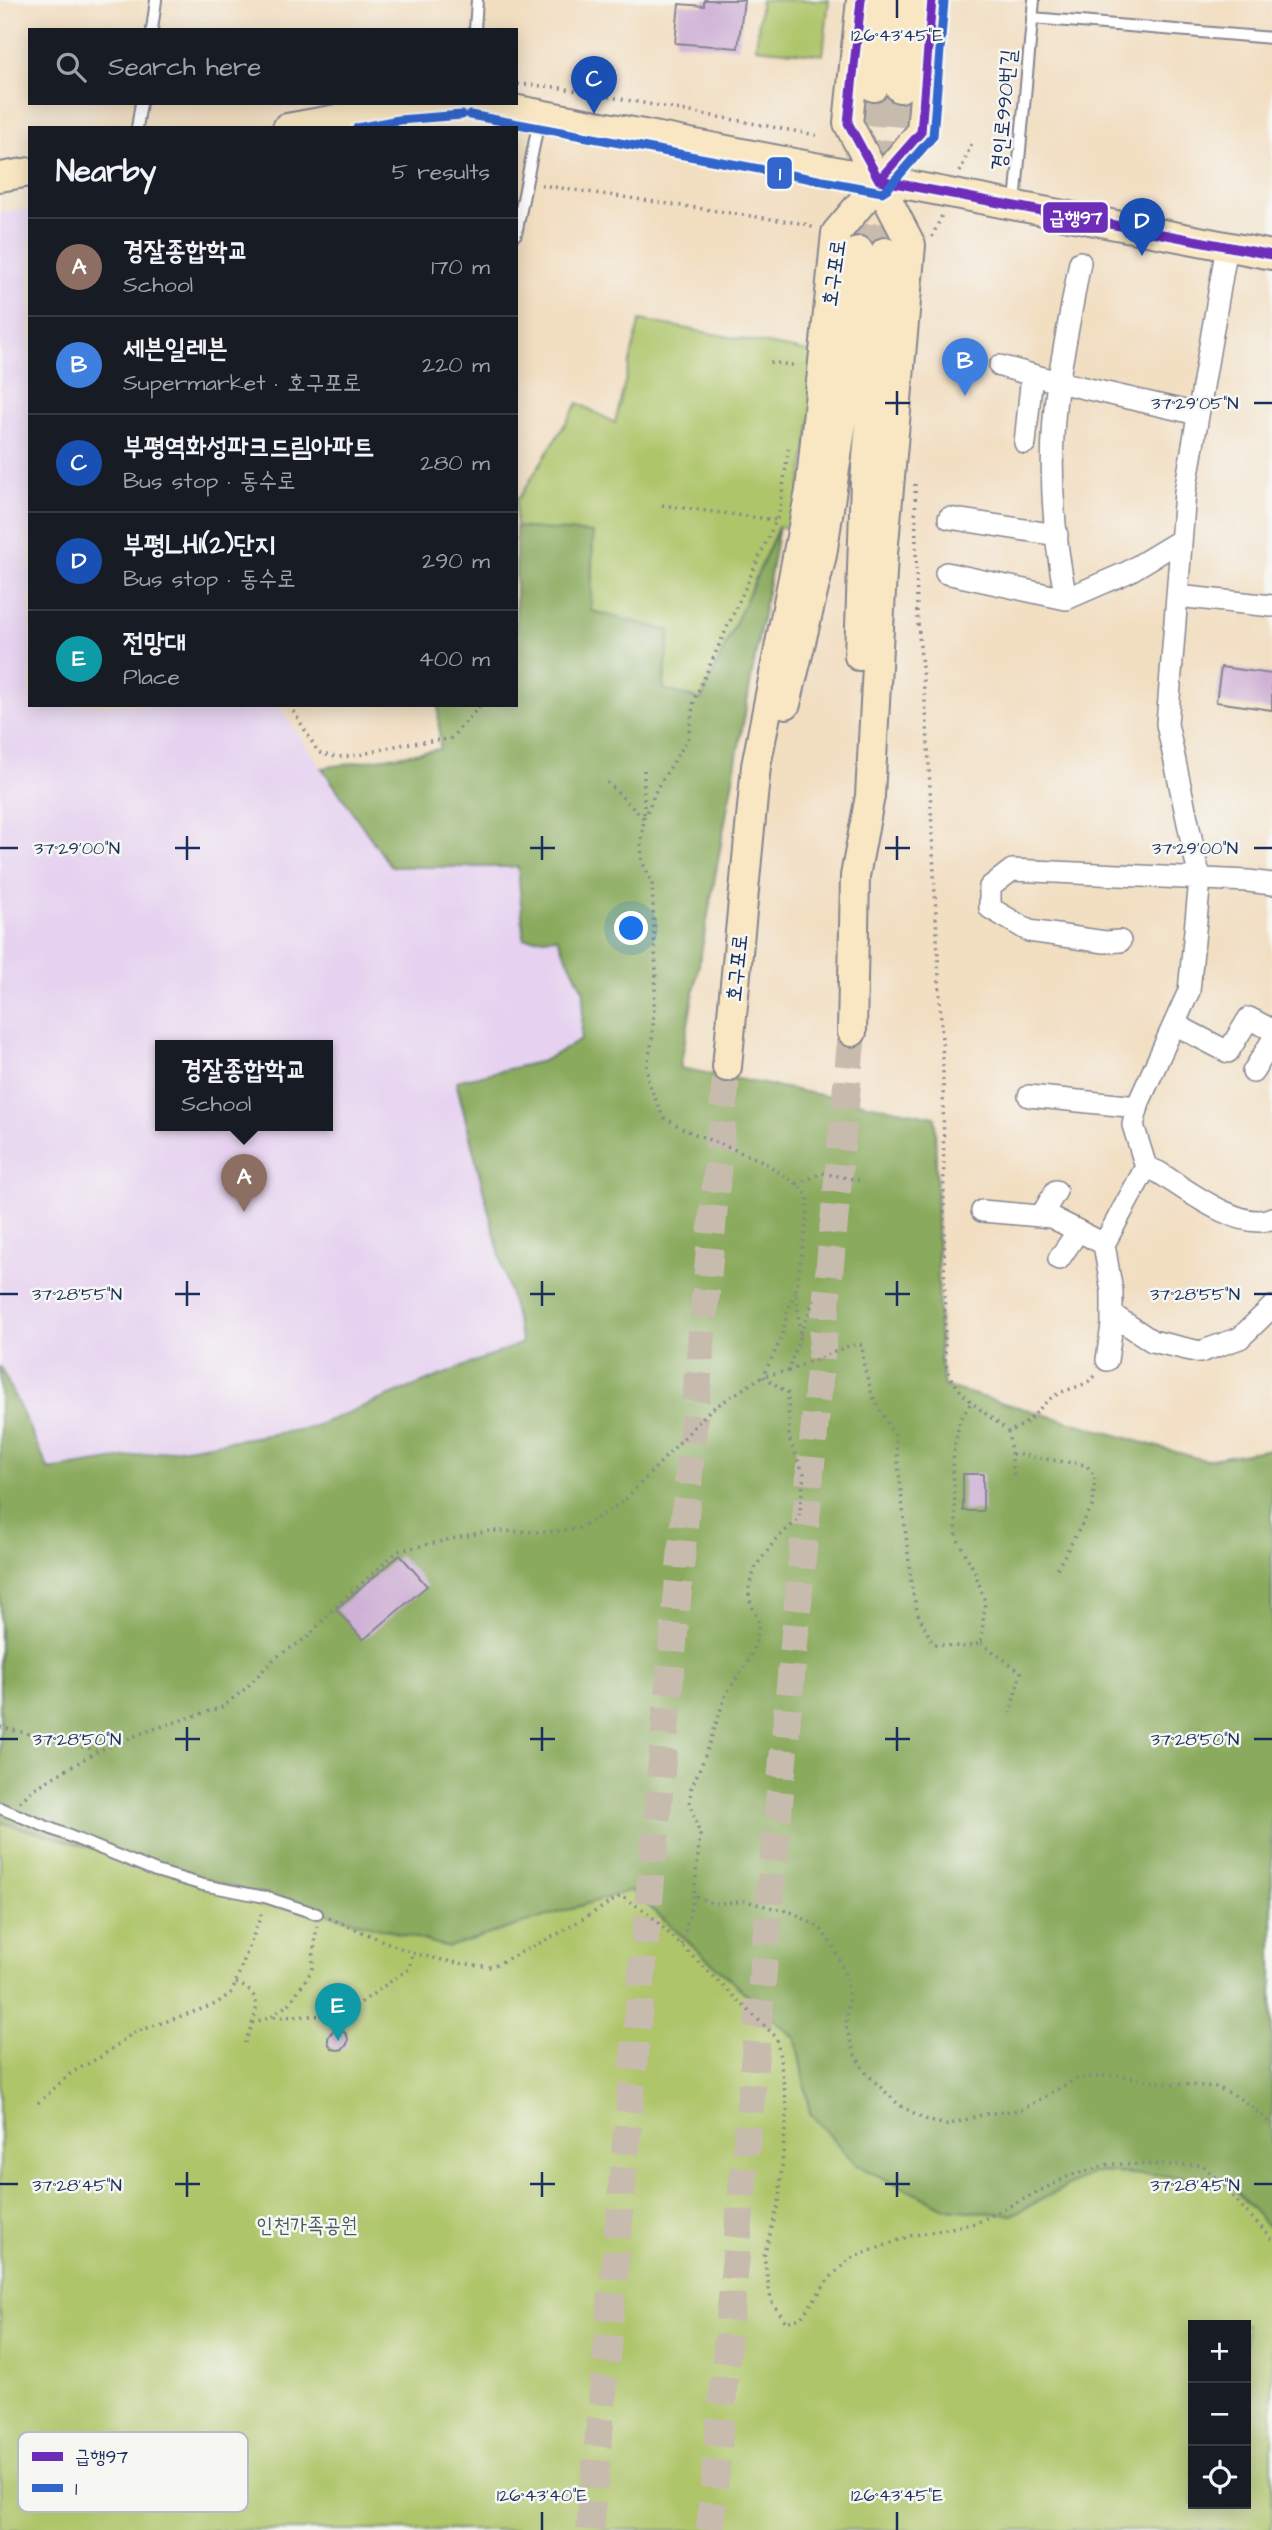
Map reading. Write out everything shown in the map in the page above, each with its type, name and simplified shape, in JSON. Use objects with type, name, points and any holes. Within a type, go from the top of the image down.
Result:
[{"type":"main road","points":[[861,0],[848,123],[879,180]]},
{"type":"main road","points":[[881,0],[887,87],[908,0]]},
{"type":"main road","points":[[879,180],[921,132],[932,0]]},
{"type":"main road","points":[[323,125],[397,108],[435,105]]},
{"type":"main road","points":[[483,105],[1272,255]]},
{"type":"main road","points":[[0,177],[28,172]]},
{"type":"main road","name":"호구포로","points":[[727,1067],[755,766],[810,491],[836,233],[879,180],[911,245],[883,554],[870,796],[855,876]]},
{"type":"main road","name":"호구포로","points":[[747,869],[822,555],[872,252],[854,795],[852,1032]]},
{"type":"street","points":[[1107,1360],[1113,1315],[1104,1244],[1146,1167],[1133,1125],[1138,1107],[1189,991],[1200,880],[1167,724],[1185,492],[1227,246]]},
{"type":"street","points":[[1066,599],[1060,571],[1051,428],[1080,262]]},
{"type":"street","points":[[1000,366],[1198,414]]},
{"type":"street","points":[[1026,443],[1032,375]]},
{"type":"street","points":[[948,518],[1057,535]]},
{"type":"street","points":[[946,573],[1066,599],[1128,572],[1181,540]]},
{"type":"street","points":[[1177,596],[1272,606]]},
{"type":"street","points":[[1120,941],[1105,942],[1029,931],[990,908],[990,887],[1012,870],[1272,884]]},
{"type":"street","points":[[1174,1024],[1228,1052],[1249,1018],[1272,1030]]},
{"type":"street","points":[[1253,1072],[1272,1041]]},
{"type":"street","points":[[1029,1096],[1138,1107]]},
{"type":"street","points":[[1146,1167],[1227,1215],[1265,1221],[1272,1218]]},
{"type":"street","points":[[1041,1216],[1056,1191]]},
{"type":"street","points":[[982,1211],[1051,1217],[1104,1244]]},
{"type":"street","points":[[1059,1259],[1078,1231]]},
{"type":"street","points":[[1113,1315],[1152,1341],[1200,1352],[1240,1338],[1272,1307]]},
{"type":"lane","points":[[152,28],[156,0]]},
{"type":"lane","points":[[475,28],[477,0]]},
{"type":"lane","name":"경인로990번길","points":[[1014,206],[1034,0]]},
{"type":"lane","points":[[1032,18],[1272,38]]},
{"type":"lane","points":[[137,126],[141,105]]},
{"type":"lane","points":[[518,225],[540,115]]},
{"type":"lane","points":[[5,1810],[156,1871],[203,1885],[265,1897],[317,1914]]},
{"type":"path","points":[[518,84],[556,87],[816,135]]},
{"type":"path","points":[[958,177],[972,142]]},
{"type":"path","points":[[527,183],[805,224],[822,231]]},
{"type":"path","points":[[929,246],[943,211]]},
{"type":"path","points":[[770,362],[800,366]]},
{"type":"path","points":[[915,474],[917,612],[927,724],[943,1064],[945,1360],[951,1378],[972,1401],[1008,1431],[1014,1475]]},
{"type":"path","points":[[644,818],[657,788],[688,739],[694,701],[776,520],[662,505]]},
{"type":"path","points":[[291,707],[318,752],[334,757],[450,739],[479,707]]},
{"type":"path","points":[[644,770],[642,862],[652,883],[656,972],[652,1041],[647,1065],[649,1081],[663,1117],[673,1124],[760,1160],[797,1184],[808,1196],[796,1290],[800,1336]]},
{"type":"path","points":[[607,782],[644,818]]},
{"type":"path","points":[[797,1184],[822,1173],[864,1181]]},
{"type":"path","points":[[763,1376],[782,1337],[796,1290]]},
{"type":"path","points":[[788,1371],[814,1300]]},
{"type":"path","points":[[5,1810],[33,1789],[98,1751],[148,1731],[222,1707],[245,1689],[275,1658],[307,1637],[334,1608],[398,1551],[488,1531],[548,1532],[577,1529],[625,1500],[709,1410],[763,1376],[788,1371],[851,1345],[862,1345],[864,1367],[873,1397],[895,1436],[910,1575],[918,1615],[933,1644],[965,1647],[981,1643],[1021,1672],[1010,1713]]},
{"type":"path","points":[[1008,1431],[1027,1423],[1057,1394],[1083,1386],[1093,1379],[1107,1360]]},
{"type":"path","points":[[682,1945],[694,1895],[700,1835],[690,1802],[691,1789],[726,1694],[749,1660],[755,1644],[759,1623],[749,1598],[749,1586],[756,1566],[776,1539],[799,1519],[804,1474],[789,1439],[788,1393],[763,1376]]},
{"type":"path","points":[[972,1401],[960,1420],[953,1471],[957,1538],[983,1590],[985,1610],[981,1643]]},
{"type":"path","points":[[1012,1454],[1086,1465],[1095,1476],[1093,1506],[1055,1572]]},
{"type":"path","points":[[0,1727],[40,1738],[68,1741],[98,1751]]},
{"type":"path","points":[[694,1895],[713,1904],[745,1901],[794,1913],[820,1928],[834,1948],[846,1976],[849,1998],[846,2026],[854,2053],[866,2073],[900,2105],[929,2121],[947,2125],[985,2113],[1021,2110],[1078,2078],[1117,2075],[1163,2083],[1216,2087],[1250,2105],[1272,2125]]},
{"type":"path","points":[[271,2017],[290,2003],[312,1969],[317,1914],[412,1954],[491,1967],[556,1935],[621,1896],[648,1913],[776,2038],[787,2107],[779,2202],[764,2256],[771,2301],[786,2322],[801,2318],[828,2280],[849,2259],[910,2236],[976,2223],[1069,2176],[1110,2164],[1203,2165],[1272,2239]]},
{"type":"path","points":[[38,2103],[71,2073],[102,2056],[133,2033],[216,2004],[232,1992],[262,1917],[265,1897]]},
{"type":"path","points":[[251,2023],[271,2017],[343,2015],[410,1968],[412,1954]]},
{"type":"path","points":[[236,1983],[249,1989],[257,1999],[256,2011],[245,2043]]},
{"type":"shaded area","points":[[28,208],[28,707],[279,707],[391,867],[519,867],[524,939],[557,937],[584,992],[581,1039],[543,1061],[456,1081],[522,1343],[310,1428],[48,1470],[0,1366],[0,212]]},
{"type":"green space","points":[[761,0],[829,0],[823,55],[756,48]]},
{"type":"green space","points":[[640,320],[820,354],[795,529],[778,527],[702,700],[663,690],[670,631],[591,611],[518,529],[518,498],[578,403],[615,423]]},
{"type":"green space","points":[[518,527],[593,533],[591,611],[670,631],[663,689],[701,700],[779,527],[680,1068],[935,1117],[940,1360],[944,1386],[1204,1460],[1272,1449],[1272,2230],[1224,2179],[1094,2172],[1012,2215],[947,2209],[856,2165],[810,2113],[796,2039],[631,1890],[448,1947],[0,1822],[0,1366],[49,1470],[310,1428],[522,1343],[456,1081],[543,1061],[581,1040],[584,992],[557,937],[524,939],[518,867],[391,867],[322,768],[440,749],[438,707],[518,707]]},
{"type":"green space","name":"인천가족공원","points":[[0,1822],[448,1947],[631,1890],[796,2039],[810,2113],[1012,2215],[1094,2172],[1225,2179],[1272,2230],[1272,2530],[0,2530]]},
{"type":"building","points":[[704,0],[744,0],[738,48],[675,43],[679,4],[704,6]]},
{"type":"building","points":[[1221,667],[1272,674],[1272,710],[1216,702]]},
{"type":"building","points":[[963,1474],[983,1474],[983,1511],[963,1511]]},
{"type":"building","points":[[400,1555],[427,1586],[363,1640],[336,1609]]},
{"type":"building","points":[[338,2030],[345,2033],[348,2040],[345,2047],[338,2050],[331,2047],[328,2040],[331,2033]]},
{"type":"tunnel","points":[[859,251],[874,87]]},
{"type":"tunnel","points":[[885,252],[900,88]]},
{"type":"tunnel","points":[[710,2530],[852,1032]]},
{"type":"tunnel","points":[[590,2530],[727,1067]]},
{"type":"transit line","name":"급행97","points":[[861,0],[848,123],[879,180]]},
{"type":"transit line","name":"급행97","points":[[879,180],[921,132],[932,0]]},
{"type":"transit line","name":"1","points":[[470,115],[882,192],[933,136],[944,1]]},
{"type":"transit line","name":"1","points":[[368,126],[399,120],[462,115]]},
{"type":"transit line","name":"급행97","points":[[879,180],[1272,255]]},
{"type":"place","name":"부평역화성파크드림아파트","points":[[594,114]]},
{"type":"place","name":"부평LH1(2)단지","points":[[1142,256]]},
{"type":"place","name":"세븐일레븐","points":[[965,396]]},
{"type":"place","name":"경잘종합학교","points":[[244,1212]]},
{"type":"place","name":"전망대","points":[[338,2041]]}]
